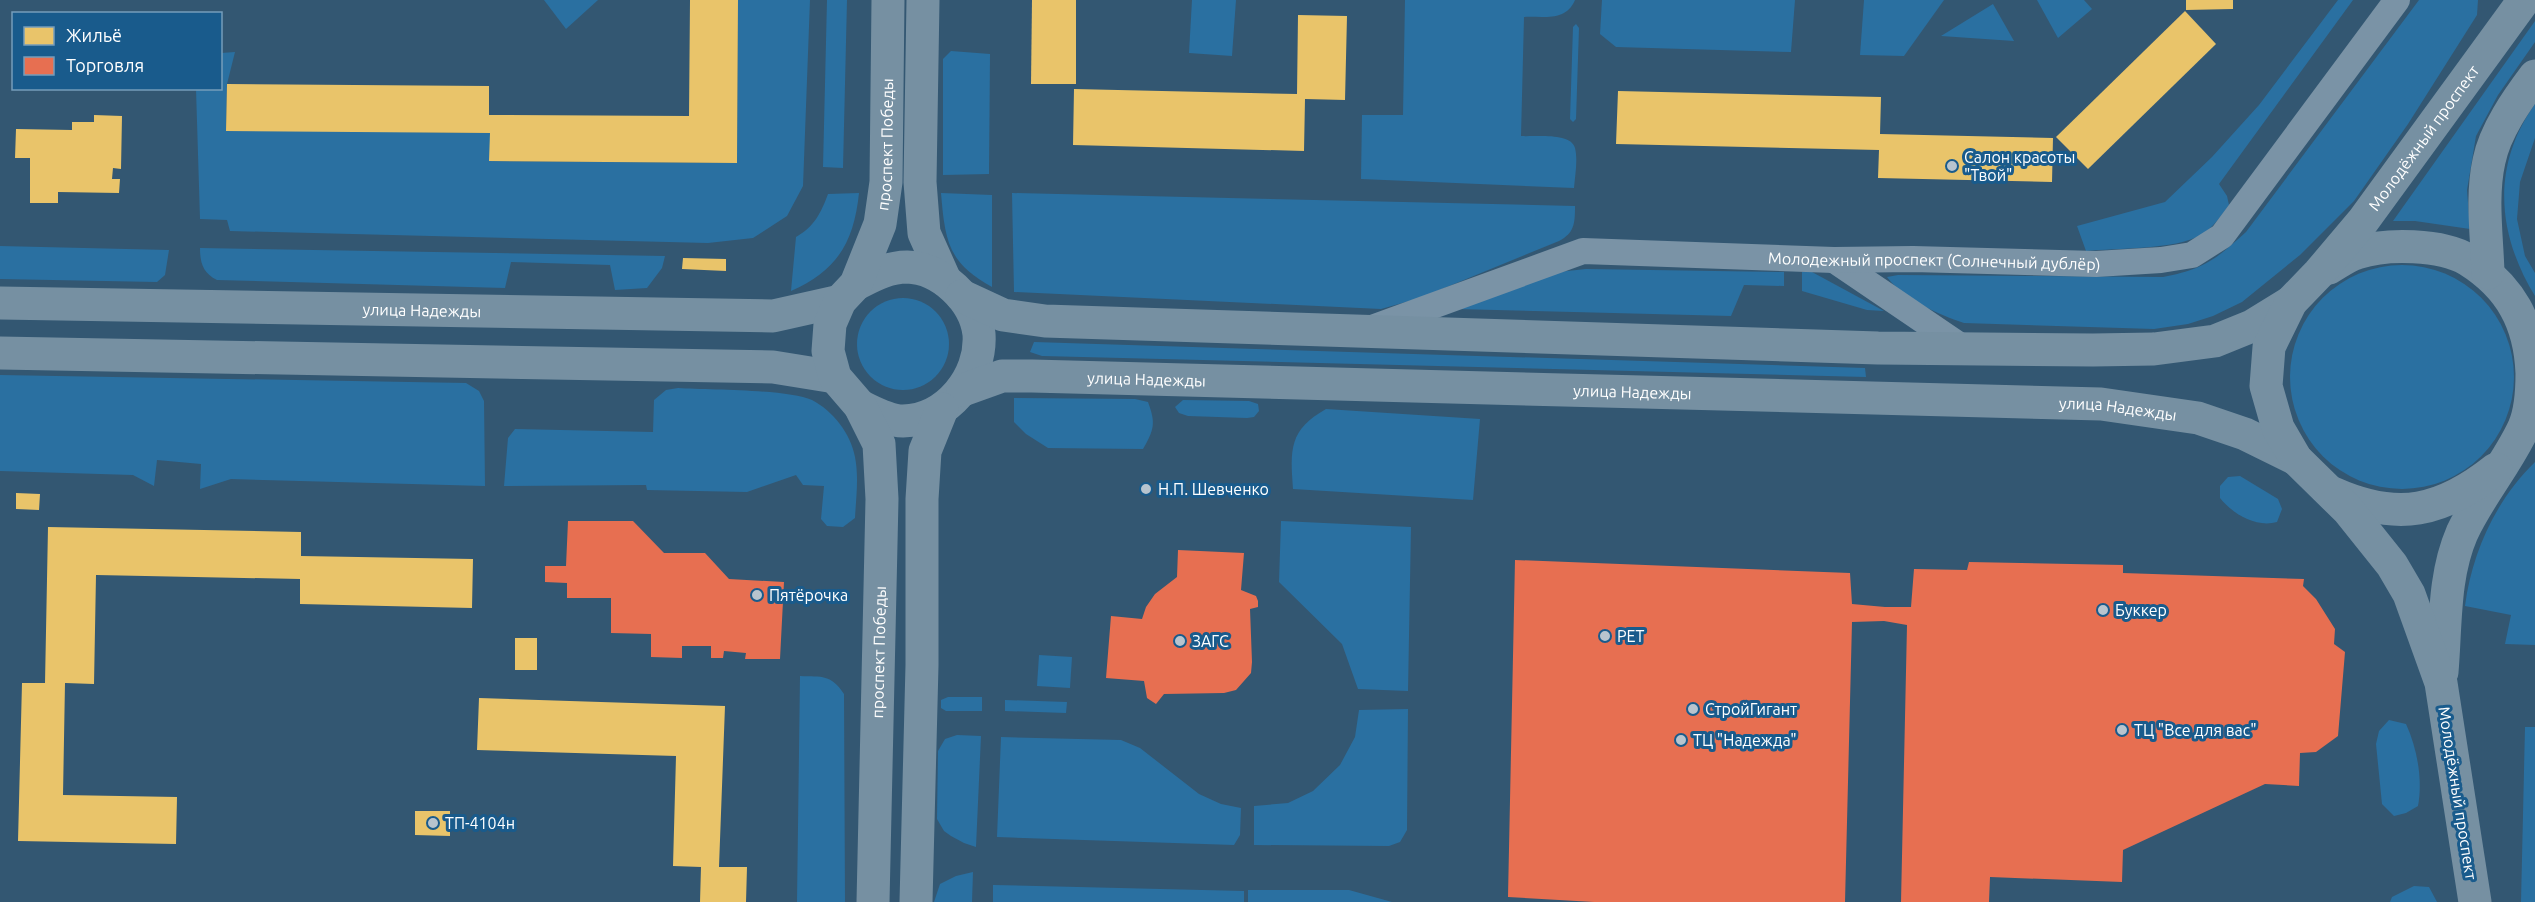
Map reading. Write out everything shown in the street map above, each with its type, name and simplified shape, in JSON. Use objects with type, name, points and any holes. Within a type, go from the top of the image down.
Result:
[{"type":"main road","name":"проспект Победы","points":[[873,902],[882,499],[879,444],[860,406],[835,377],[828,351],[830,324],[848,293],[880,224],[886,182],[888,0]]},
{"type":"main road","points":[[916,902],[922,666],[922,499],[925,452],[952,400],[977,361],[979,334],[975,319],[953,288],[924,233],[920,182],[923,0]]},
{"type":"main road","name":"Молодёжный проспект","points":[[2475,902],[2441,683],[2409,594],[2392,565],[2349,510],[2296,459],[2278,428],[2266,386],[2269,347],[2291,302],[2363,221],[2524,0]]},
{"type":"main road","points":[[2488,273],[2485,189],[2489,160],[2500,130],[2535,76]]},
{"type":"main road","name":"Молодёжный проспект","points":[[2319,273],[2357,253],[2404,246],[2442,250],[2465,258],[2488,273],[2525,313],[2531,347],[2532,389],[2525,426],[2462,533],[2448,573],[2441,683]]},
{"type":"main road","points":[[848,293],[882,271],[906,267],[920,269],[1003,315],[1045,321],[1360,333],[1965,349],[2154,349],[2215,341],[2252,327],[2291,302]]},
{"type":"main road","name":"улица Надежды","points":[[0,303],[773,316],[848,293]]},
{"type":"main road","points":[[0,353],[773,367],[835,377]]},
{"type":"main road","name":"улица Надежды","points":[[952,400],[1002,376],[1032,376],[2100,404],[2198,418],[2245,434],[2296,459]]},
{"type":"main road","name":"проспект Победы","points":[[860,406],[879,416],[902,421],[918,418],[952,400]]},
{"type":"main road","points":[[2503,463],[2535,438]]},
{"type":"main road","name":"Молодёжный проспект","points":[[2326,490],[2373,508],[2413,510],[2446,502],[2476,485],[2503,463]]},
{"type":"street","name":"Молодежный проспект (Солнечный дублёр)","points":[[1360,333],[1583,251],[1834,260],[1913,259],[2096,264],[2161,260],[2192,255],[2222,236],[2397,0]]},
{"type":"street","points":[[1834,260],[1965,349]]},
{"type":"shaded area","points":[[544,0],[598,0],[566,29]]},
{"type":"shaded area","points":[[738,0],[810,0],[803,186],[787,216],[753,238],[708,243],[230,231],[227,220],[200,219],[196,90],[222,90],[222,53],[235,52],[227,84],[226,130],[490,133],[490,161],[737,163]]},
{"type":"shaded area","points":[[827,0],[847,0],[843,168],[823,167]]},
{"type":"shaded area","points":[[1192,0],[1236,0],[1232,56],[1189,53]]},
{"type":"shaded area","points":[[1405,0],[1575,0],[1566,12],[1560,15],[1524,17],[1521,136],[1560,137],[1572,143],[1576,158],[1574,188],[1361,179],[1362,115],[1403,115]]},
{"type":"shaded area","points":[[1602,0],[1795,0],[1791,52],[1616,47],[1600,34]]},
{"type":"shaded area","points":[[1864,0],[1944,0],[1904,56],[1860,55]]},
{"type":"shaded area","points":[[2037,0],[2084,0],[2092,9],[2058,38]]},
{"type":"shaded area","points":[[2338,0],[2353,0],[2219,184],[2227,196],[2229,205],[2213,225],[2201,235],[2176,243],[2086,251],[2077,226],[2165,202],[2212,157],[2259,105]]},
{"type":"shaded area","points":[[2419,0],[2478,0],[2477,15],[2408,124],[2354,201],[2300,255],[2242,302],[2213,316],[2188,324],[2154,329],[1964,323],[1933,311],[1912,299],[1887,277],[1898,275],[2163,277],[2199,267],[2226,250],[2246,232]]},
{"type":"shaded area","points":[[1993,4],[2014,41],[1941,36]]},
{"type":"shaded area","points":[[2535,21],[2535,42],[2498,95],[2476,136],[2467,190],[2470,229],[2415,221],[2393,221]]},
{"type":"shaded area","points":[[1576,24],[1579,28],[1576,119],[1573,122],[1570,119],[1573,27]]},
{"type":"shaded area","points":[[951,51],[990,54],[989,174],[943,175],[943,59]]},
{"type":"shaded area","points":[[2535,104],[2535,138],[2520,182],[2517,219],[2525,256],[2535,273],[2535,296],[2513,249],[2504,200],[2511,151]]},
{"type":"shaded area","points":[[859,193],[853,226],[840,253],[820,274],[791,291],[796,237],[808,229],[816,219],[828,194]]},
{"type":"shaded area","points":[[941,193],[992,195],[992,287],[966,269],[952,249],[944,225]]},
{"type":"shaded area","points":[[1012,193],[1575,206],[1575,212],[1571,231],[1559,241],[1420,298],[1381,309],[1014,292]]},
{"type":"shaded area","points":[[0,246],[169,250],[165,275],[157,282],[0,279]]},
{"type":"shaded area","points":[[200,248],[665,256],[662,268],[647,288],[615,290],[610,265],[511,262],[505,288],[217,280],[203,267]]},
{"type":"shaded area","points":[[2391,265],[2413,265],[2445,273],[2482,297],[2501,324],[2510,344],[2514,377],[2510,410],[2506,420],[2482,457],[2455,476],[2435,485],[2413,489],[2391,489],[2359,481],[2322,457],[2303,430],[2294,410],[2290,388],[2290,366],[2298,334],[2322,297],[2349,278],[2369,269]]},
{"type":"shaded area","points":[[1586,269],[1784,272],[1784,286],[1744,285],[1731,316],[1456,309],[1558,272]]},
{"type":"shaded area","points":[[1802,272],[1812,272],[1884,311],[1867,310],[1802,291]]},
{"type":"shaded area","points":[[903,298],[921,302],[935,312],[945,326],[949,344],[945,362],[935,376],[921,386],[903,390],[885,386],[871,376],[861,362],[857,344],[861,326],[871,312],[885,302]]},
{"type":"shaded area","points":[[1034,342],[1865,368],[1866,377],[1042,356],[1030,352]]},
{"type":"shaded area","points":[[0,375],[466,383],[479,391],[484,401],[485,486],[231,479],[200,489],[201,464],[157,460],[154,486],[133,475],[0,471]]},
{"type":"shaded area","points":[[678,388],[801,396],[827,410],[840,424],[853,448],[857,472],[855,518],[843,527],[827,526],[821,519],[824,486],[803,485],[796,475],[747,492],[647,490],[646,485],[504,486],[508,438],[515,429],[653,432],[654,400],[666,390]]},
{"type":"shaded area","points":[[1014,398],[1135,399],[1148,402],[1153,426],[1143,449],[1048,448],[1026,434],[1014,422]]},
{"type":"shaded area","points":[[1183,400],[1249,401],[1258,404],[1259,411],[1254,417],[1247,418],[1188,416],[1179,413],[1175,407]]},
{"type":"shaded area","points":[[1326,409],[1480,419],[1473,500],[1293,489],[1294,442],[1305,425]]},
{"type":"shaded area","points":[[2535,462],[2535,645],[2505,644],[2511,615],[2465,606],[2468,586],[2488,528],[2509,493]]},
{"type":"shaded area","points":[[2240,476],[2278,499],[2282,509],[2277,522],[2253,521],[2238,514],[2220,498],[2220,486],[2228,477]]},
{"type":"shaded area","points":[[1281,521],[1411,527],[1408,691],[1358,689],[1342,644],[1279,582]]},
{"type":"shaded area","points":[[1039,655],[1072,657],[1070,688],[1037,686]]},
{"type":"shaded area","points":[[800,676],[830,680],[844,694],[845,902],[797,902]]},
{"type":"shaded area","points":[[948,697],[982,697],[982,711],[946,711],[941,708],[941,700]]},
{"type":"shaded area","points":[[1005,700],[1067,702],[1066,713],[1005,711]]},
{"type":"shaded area","points":[[1408,709],[1407,830],[1400,842],[1389,846],[1254,845],[1254,806],[1288,803],[1313,791],[1340,765],[1355,737],[1359,710]]},
{"type":"shaded area","points":[[2389,720],[2406,724],[2416,753],[2419,775],[2418,806],[2406,813],[2394,816],[2382,804],[2376,744],[2379,731]]},
{"type":"shaded area","points":[[2525,727],[2535,727],[2535,902],[2521,902]]},
{"type":"shaded area","points":[[957,735],[981,736],[976,847],[944,831],[937,819],[938,751],[945,739]]},
{"type":"shaded area","points":[[1001,737],[1121,740],[1140,748],[1199,794],[1221,804],[1241,808],[1240,835],[1234,845],[997,837]]},
{"type":"shaded area","points":[[973,872],[972,902],[934,902],[940,884],[956,876]]},
{"type":"shaded area","points":[[993,885],[1244,891],[1244,902],[993,902]]},
{"type":"shaded area","points":[[2414,886],[2429,887],[2437,902],[2390,902],[2392,897]]},
{"type":"shaded area","points":[[1248,890],[1349,890],[1392,902],[1248,902]]},
{"type":"building: Жильё","points":[[690,0],[738,0],[737,163],[489,161],[490,133],[226,131],[227,84],[489,86],[489,115],[689,116]]},
{"type":"building: Жильё","points":[[1032,0],[1076,0],[1076,84],[1031,84]]},
{"type":"building: Жильё","points":[[2186,0],[2233,0],[2233,9],[2186,10]]},
{"type":"building: Жильё","points":[[2185,11],[2216,44],[2088,169],[2056,137]]},
{"type":"building: Жильё","points":[[1298,15],[1347,16],[1345,100],[1305,99],[1304,151],[1073,145],[1074,89],[1297,94]]},
{"type":"building: Жильё","points":[[1618,91],[1881,97],[1880,134],[2053,138],[2052,182],[1878,178],[1879,150],[1616,144]]},
{"type":"building: Жильё","points":[[94,115],[122,116],[121,169],[113,168],[112,179],[120,179],[119,193],[58,192],[58,203],[30,203],[30,158],[15,158],[16,129],[72,130],[72,122],[94,122]]},
{"type":"building: Жильё","points":[[683,258],[726,259],[726,271],[682,269]]},
{"type":"building: Жильё","points":[[16,493],[40,494],[39,510],[16,509]]},
{"type":"building: Жильё","points":[[48,527],[301,532],[301,556],[473,559],[472,608],[300,604],[300,579],[96,575],[94,684],[65,683],[63,795],[177,797],[176,844],[18,841],[22,683],[45,683]]},
{"type":"building: Жильё","points":[[515,638],[537,638],[537,670],[515,670]]},
{"type":"building: Жильё","points":[[479,698],[725,706],[719,867],[747,867],[746,902],[700,902],[701,867],[673,866],[676,756],[477,750]]},
{"type":"building: Жильё","name":"ТП-4104н","points":[[415,811],[450,811],[450,836],[415,835]]},
{"type":"building: Торговля","points":[[568,521],[633,521],[664,553],[705,553],[729,579],[784,582],[780,659],[745,659],[746,653],[724,651],[723,658],[711,658],[711,646],[682,646],[682,658],[651,657],[651,634],[611,633],[611,598],[567,598],[567,583],[545,582],[545,566],[566,566]]},
{"type":"building: Торговля","name":"ЗАГС","points":[[1178,550],[1244,553],[1241,590],[1256,596],[1258,601],[1258,607],[1250,609],[1251,673],[1236,690],[1224,693],[1164,694],[1156,704],[1147,698],[1144,681],[1106,678],[1111,616],[1142,619],[1146,607],[1155,594],[1177,577]]},
{"type":"building: Торговля","points":[[1515,560],[1850,573],[1852,604],[1885,607],[1911,607],[1914,569],[1967,570],[1969,562],[2123,565],[2123,573],[2304,579],[2303,586],[2316,599],[2335,629],[2334,644],[2345,652],[2338,736],[2316,752],[2300,753],[2299,786],[2265,784],[2123,850],[2122,882],[1990,877],[1989,902],[1901,902],[1907,625],[1884,621],[1852,622],[1845,902],[1594,902],[1508,897]]},
{"type":"place","name":"Салон красоты \"Твой\"","points":[[1952,166]]},
{"type":"place","name":"Н.П. Шевченко","points":[[1146,489]]},
{"type":"place","name":"Пятёрочка","points":[[757,595]]},
{"type":"place","name":"Буккер","points":[[2103,610]]},
{"type":"place","name":"РЕТ","points":[[1605,636]]},
{"type":"place","name":"ЗАГС","points":[[1180,641]]},
{"type":"place","name":"СтройГигант","points":[[1693,709]]},
{"type":"place","name":"ТЦ \"Все для вас\"","points":[[2122,730]]},
{"type":"place","name":"ТЦ \"Надежда\"","points":[[1681,740]]},
{"type":"place","name":"ТП-4104н","points":[[433,823]]}]
